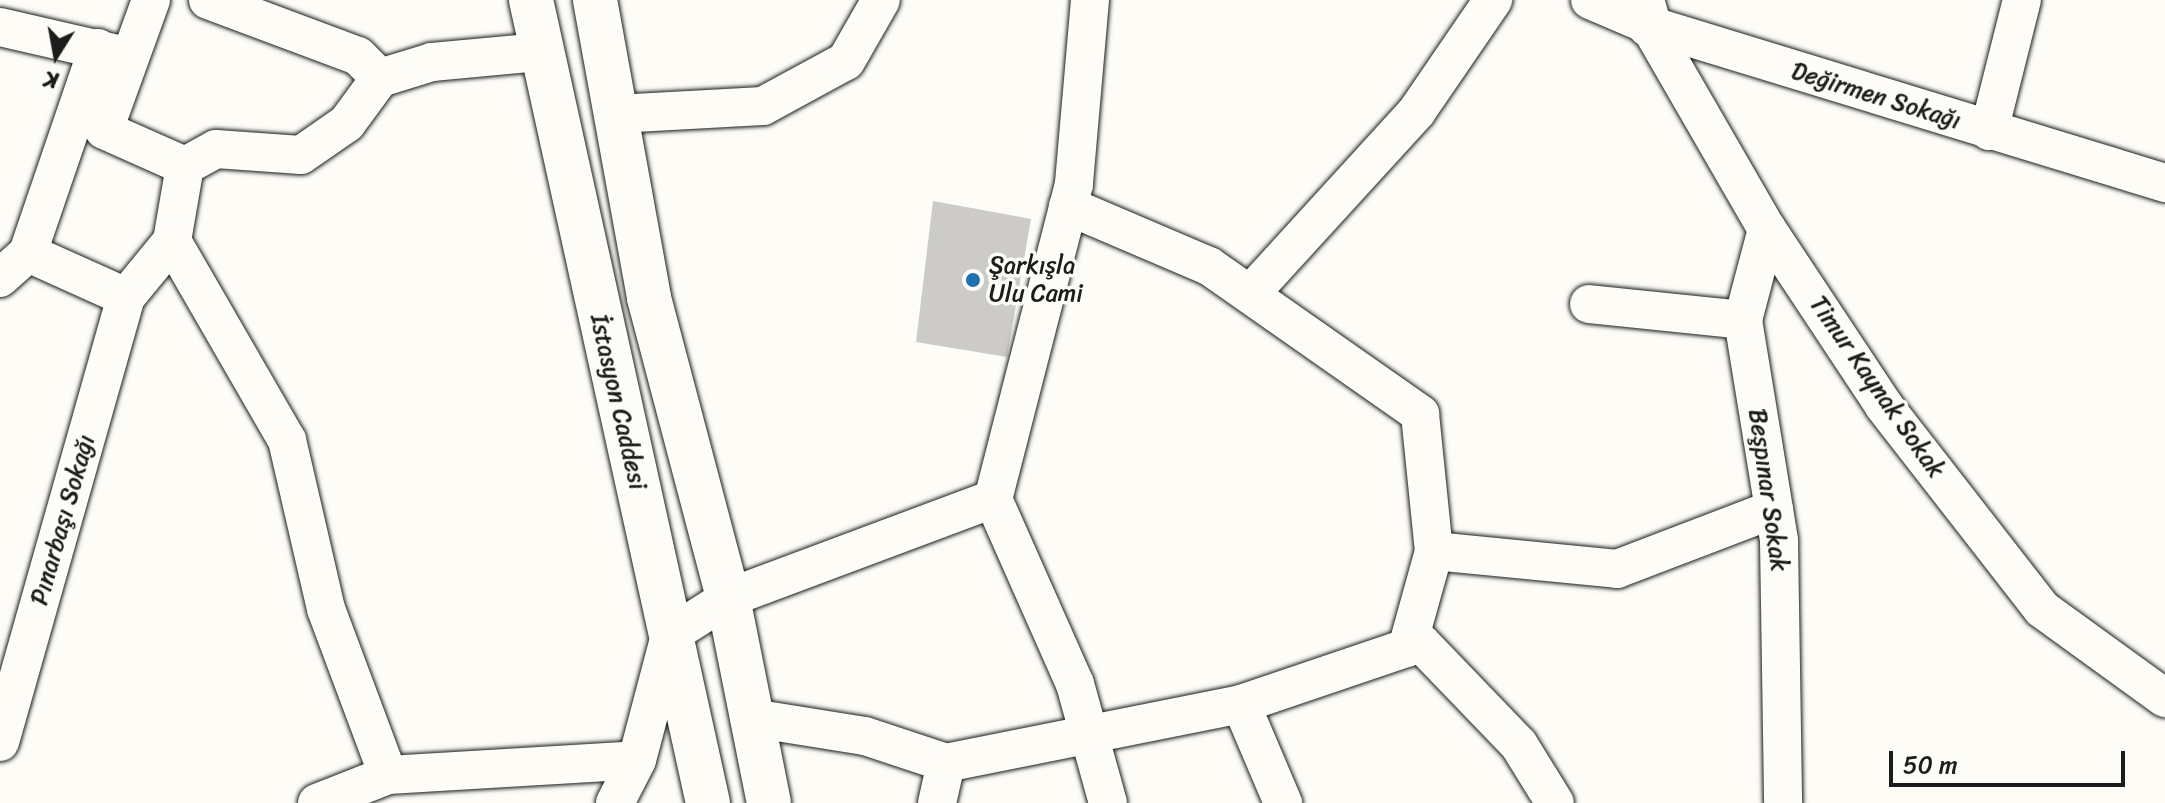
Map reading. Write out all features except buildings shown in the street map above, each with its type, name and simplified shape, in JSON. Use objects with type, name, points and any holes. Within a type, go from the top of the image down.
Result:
[{"type":"main road","name":"İstasyon Caddesi","points":[[531,0],[539,52],[708,803]]},
{"type":"main road","points":[[595,0],[649,298],[728,598],[769,803]]},
{"type":"street","points":[[151,0],[113,52],[9,268],[126,297],[172,241],[185,166]]},
{"type":"street","points":[[208,0],[358,56],[380,78]]},
{"type":"street","points":[[616,114],[763,106],[846,61],[881,0]]},
{"type":"street","points":[[1090,0],[1068,206],[993,499],[1075,684],[1108,803]]},
{"type":"street","points":[[1252,292],[1417,111],[1493,0]]},
{"type":"street","name":"Değirmen Sokağı","points":[[1590,0],[1646,12],[1989,131],[2165,183]]},
{"type":"street","points":[[1989,131],[2022,0]]},
{"type":"street","name":"Timur Kaynak Sokak","points":[[1646,12],[1767,229],[1884,406],[2042,609],[2165,697]]},
{"type":"street","points":[[0,27],[113,52]]},
{"type":"street","points":[[113,52],[104,130],[185,166]]},
{"type":"street","points":[[185,166],[216,149],[301,155],[347,123],[380,78],[432,62],[539,52]]},
{"type":"street","points":[[1068,206],[1209,266],[1252,292],[1420,414],[1434,551],[1407,648]]},
{"type":"street","name":"Beşpınar Sokak","points":[[1767,229],[1743,320],[1774,509],[1783,803]]},
{"type":"street","points":[[172,241],[287,440],[326,609],[388,775]]},
{"type":"street","name":"Pınarbaşı Sokağı","points":[[0,742],[126,297]]},
{"type":"street","points":[[1589,304],[1743,320]]},
{"type":"street","points":[[615,803],[637,760],[670,635],[728,598],[993,499]]},
{"type":"street","points":[[1434,551],[1617,569],[1774,509]]},
{"type":"street","points":[[752,718],[865,736],[946,763],[1241,704],[1421,643],[1519,745],[1555,803]]},
{"type":"street","points":[[1241,704],[1283,803]]},
{"type":"street","points":[[317,803],[388,775],[637,760]]},
{"type":"street","points":[[937,803],[946,763]]},
{"type":"place","name":"Şarkışla Ulu Cami","points":[[973,280]]}]
